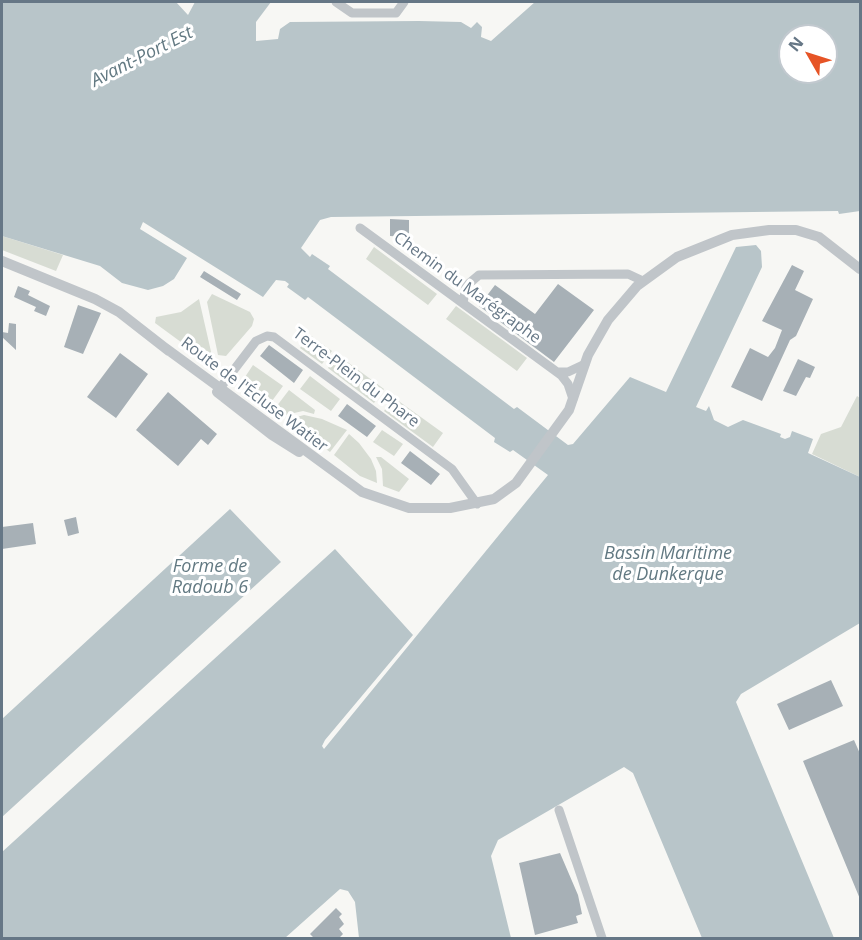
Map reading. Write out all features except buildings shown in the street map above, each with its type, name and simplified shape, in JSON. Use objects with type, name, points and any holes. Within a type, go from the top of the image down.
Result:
[{"type":"street","points":[[336,2],[352,14],[396,13],[404,2]]},
{"type":"street","name":"Chemin du Marégraphe","points":[[360,228],[557,372],[568,384],[573,400]]},
{"type":"street","name":"Route de l'Écluse Watier","points":[[2,261],[95,299],[119,312],[219,390],[272,435],[326,467],[362,492],[403,507],[435,509],[477,504],[504,494],[526,469],[573,400],[585,364],[608,320],[643,281],[677,256],[705,244],[739,234],[776,229],[801,231],[819,237],[861,269]]},
{"type":"street","points":[[463,303],[466,286],[479,275],[628,274],[643,281]]},
{"type":"street","name":"Terre-Plein du Phare","points":[[219,390],[256,341],[267,336],[274,337],[452,469],[477,504]]},
{"type":"street","points":[[557,372],[572,371],[585,364]]},
{"type":"street","points":[[559,810],[602,939]]},
{"type":"shaded area","points":[[2,236],[63,255],[56,271],[2,250]]},
{"type":"shaded area","points":[[374,247],[437,294],[428,305],[366,259]]},
{"type":"shaded area","points":[[212,294],[250,312],[254,319],[252,326],[226,356],[218,355],[207,302]]},
{"type":"shaded area","points":[[199,299],[212,356],[204,359],[155,323],[156,317],[181,312]]},
{"type":"shaded area","points":[[456,306],[527,358],[517,371],[446,319]]},
{"type":"shaded area","points":[[310,335],[332,351],[322,364],[300,348]]},
{"type":"shaded area","points":[[338,355],[384,389],[374,403],[328,368]]},
{"type":"shaded area","points":[[253,365],[283,386],[269,405],[244,386],[243,380]]},
{"type":"shaded area","points":[[310,376],[340,399],[331,411],[300,389]]},
{"type":"shaded area","points":[[289,390],[315,410],[314,414],[303,411],[281,416],[273,411]]},
{"type":"shaded area","points":[[857,396],[860,398],[860,477],[812,454],[821,434],[841,427]]},
{"type":"shaded area","points":[[393,397],[443,433],[433,447],[384,411]]},
{"type":"shaded area","points":[[304,415],[322,419],[347,430],[330,452],[286,420]]},
{"type":"shaded area","points":[[382,430],[403,444],[394,456],[373,442]]},
{"type":"shaded area","points":[[349,434],[371,459],[376,471],[377,483],[360,476],[334,455]]},
{"type":"shaded area","points":[[376,457],[381,457],[409,479],[399,492],[383,486],[382,469]]},
{"type":"water","points":[[2,2],[176,2],[188,15],[195,2],[271,2],[256,22],[256,41],[278,39],[280,29],[290,22],[419,21],[461,22],[471,28],[477,22],[482,27],[481,37],[491,41],[535,2],[860,2],[860,211],[839,214],[838,211],[331,217],[320,220],[301,248],[310,257],[312,254],[330,266],[328,269],[514,409],[517,407],[568,445],[573,444],[630,377],[666,392],[736,247],[756,245],[761,251],[762,267],[696,407],[706,411],[709,406],[714,420],[728,427],[743,420],[781,434],[780,437],[785,439],[790,437],[792,431],[813,439],[808,453],[860,477],[860,623],[741,694],[736,702],[834,938],[702,938],[633,773],[624,767],[498,840],[491,856],[511,938],[359,938],[355,902],[348,891],[340,889],[285,938],[2,938],[2,852],[335,549],[413,635],[325,740],[322,746],[324,749],[548,475],[513,450],[510,452],[494,442],[495,438],[308,297],[305,300],[287,287],[289,284],[285,281],[276,280],[263,297],[143,222],[140,229],[187,258],[174,279],[163,286],[148,290],[122,283],[100,266],[2,236]]},
{"type":"water","name":"Forme de Radoub 6","points":[[230,509],[281,562],[2,817],[2,719]]},
{"type":"water label","name":"Avant-Port Est","points":[[142,57]]},
{"type":"water label","name":"Bassin Maritime de Dunkerque","points":[[668,564]]}]
